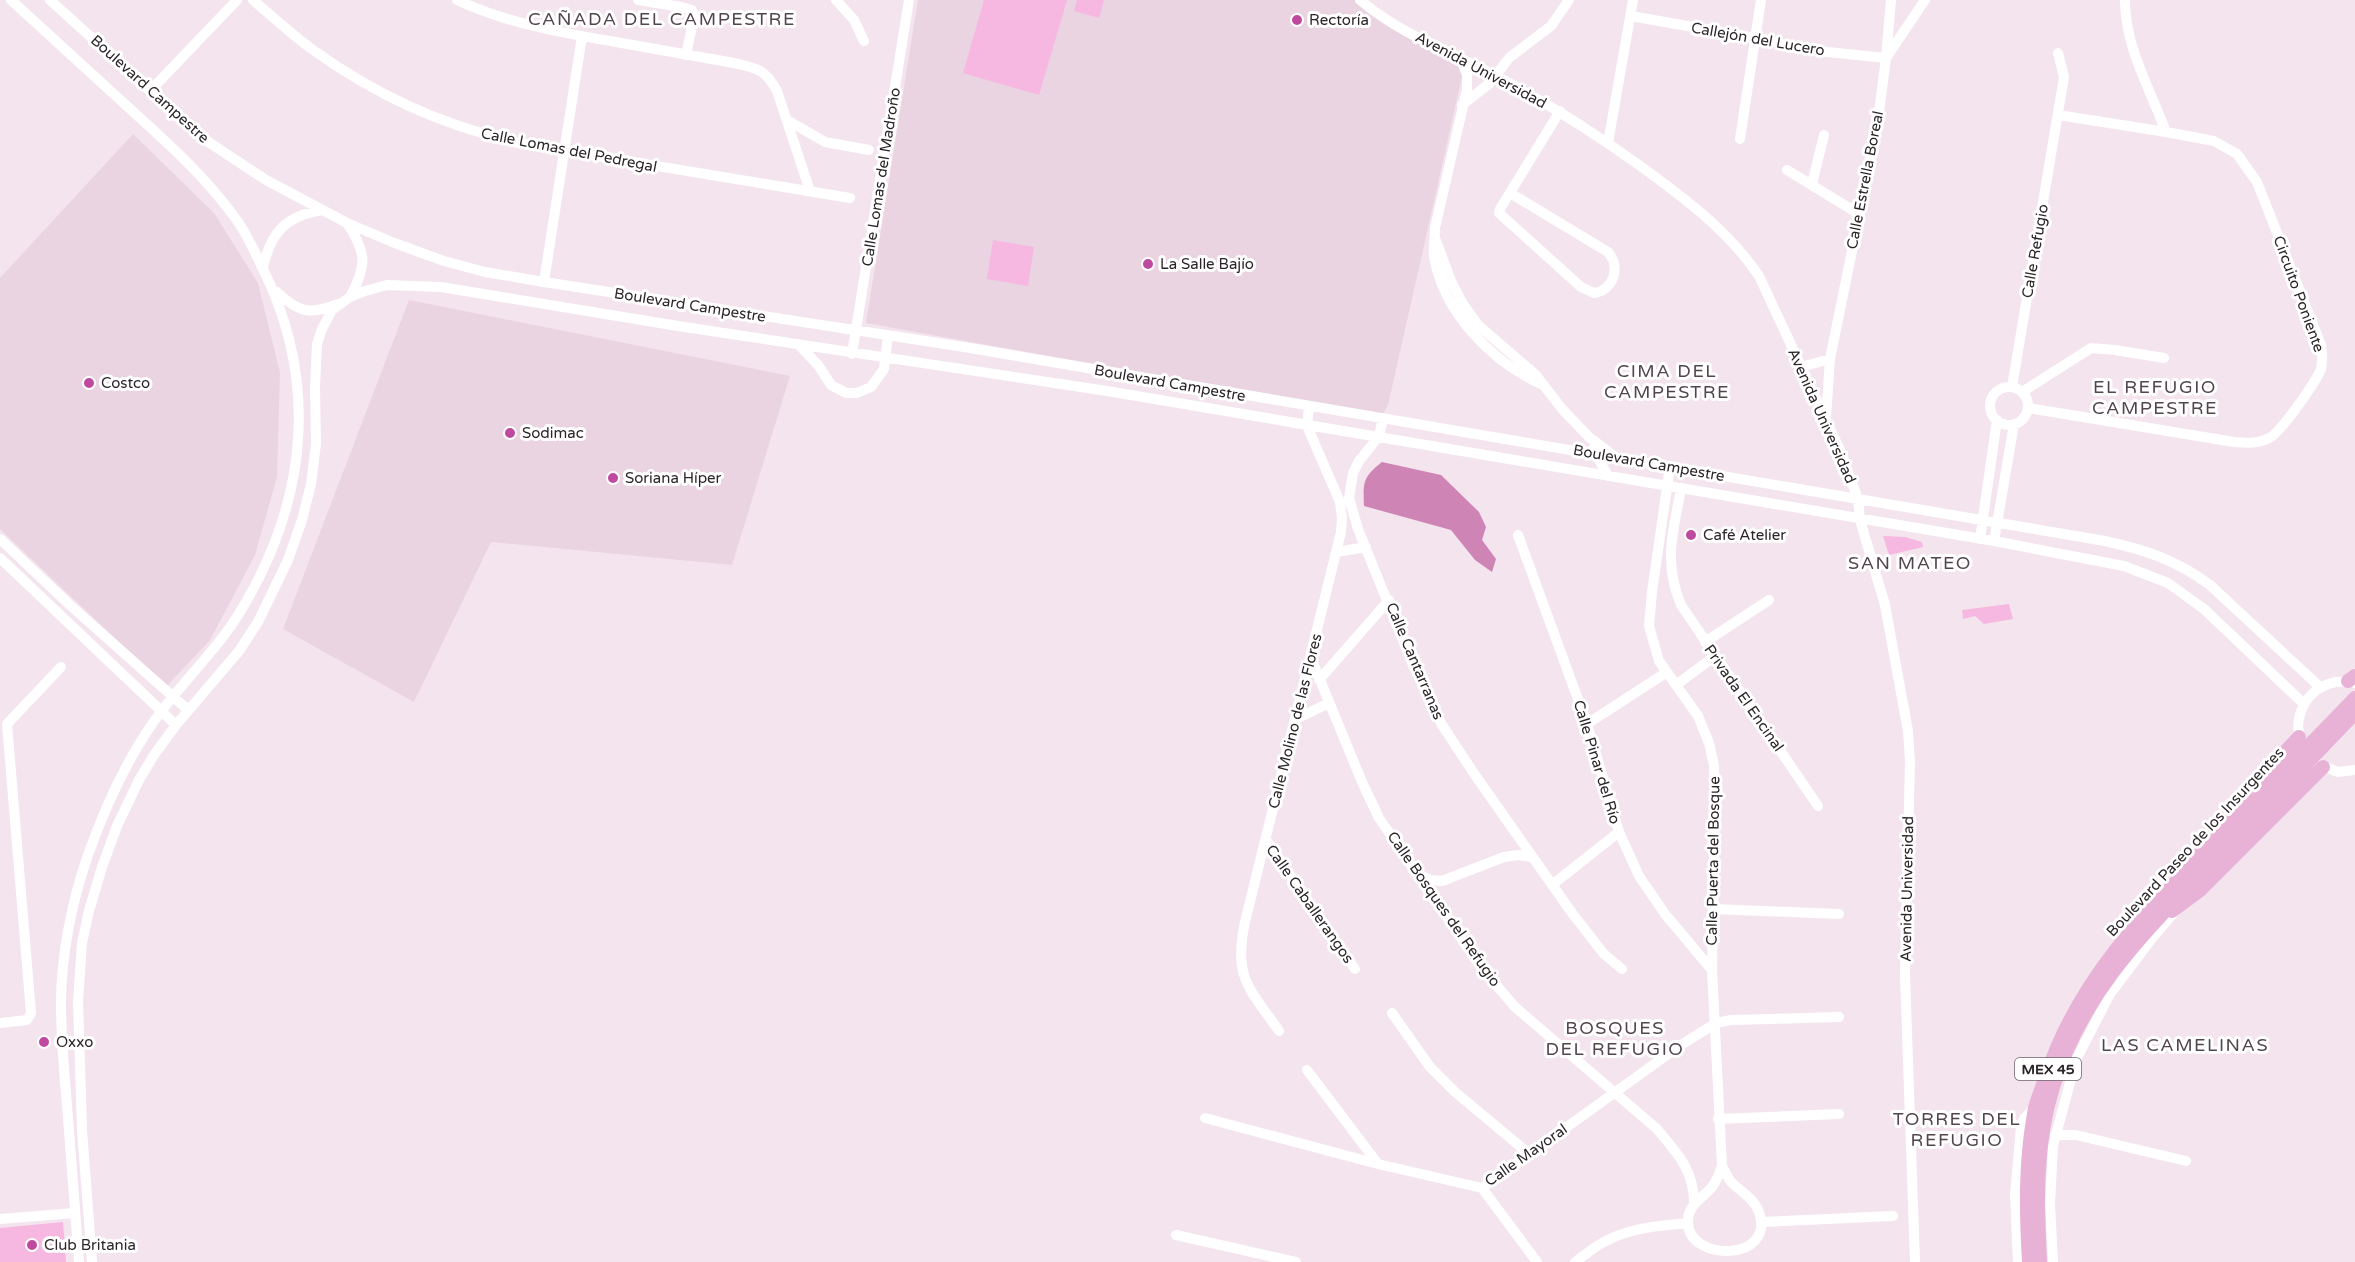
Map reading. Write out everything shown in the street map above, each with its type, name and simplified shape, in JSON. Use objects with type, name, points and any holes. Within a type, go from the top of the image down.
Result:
[{"type":"main road","name":"Boulevard Paseo de los Insurgentes","points":[[2029,1262],[2020,1195],[2027,1167],[2036,1106],[2055,1048],[2072,1014],[2109,956],[2156,911],[2309,753],[2355,698]]},
{"type":"main road","name":"Boulevard Paseo de los Insurgentes","points":[[2309,753],[2355,713]]},
{"type":"main road","points":[[2156,911],[2179,908],[2199,891],[2309,753]]},
{"type":"main road","points":[[2156,911],[2174,871],[2309,753]]},
{"type":"main road","name":"Boulevard Paseo de los Insurgentes","points":[[2040,1262],[2037,1168],[2053,1088],[2066,1052],[2098,990],[2156,911]]},
{"type":"street","name":"Boulevard Campestre","points":[[11,0],[163,139],[204,179],[236,217],[274,290],[290,336],[299,407],[294,480],[286,515],[273,552],[241,611],[213,651],[173,696],[139,745],[102,818],[87,859],[67,940],[61,1001],[79,1262]]},
{"type":"street","name":"Boulevard Campestre","points":[[50,0],[201,137],[225,154],[266,180],[347,223],[444,261],[485,272],[888,335],[1309,407],[1614,456],[2142,549],[2170,559],[2210,585],[2320,687]]},
{"type":"street","points":[[150,91],[237,0]]},
{"type":"street","name":"Calle Lomas del Pedregal","points":[[253,0],[311,49],[357,79],[430,117],[478,133],[518,143],[850,198]]},
{"type":"street","points":[[457,0],[523,23],[754,67],[770,78],[777,91],[810,191]]},
{"type":"street","points":[[639,0],[692,10],[694,17],[686,55]]},
{"type":"street","points":[[836,0],[854,20],[864,40]]},
{"type":"street","name":"Calle Lomas del Madroño","points":[[852,354],[909,0]]},
{"type":"street","name":"Avenida Universidad","points":[[1360,0],[1396,25],[1560,111],[1673,191],[1726,234],[1759,276],[1826,418],[1858,499],[1860,520],[1886,605],[1910,744],[1905,975],[1915,1262]]},
{"type":"street","points":[[1462,105],[1480,93],[1509,57],[1551,27],[1569,0]]},
{"type":"street","points":[[1608,143],[1634,0]]},
{"type":"street","points":[[1740,139],[1761,0]]},
{"type":"street","name":"Calle Estrella Boreal","points":[[1826,418],[1830,359],[1877,128],[1891,0]]},
{"type":"street","points":[[1886,58],[1925,0]]},
{"type":"street","points":[[2125,0],[2127,28],[2134,54],[2166,132]]},
{"type":"street","name":"Callejón del Lucero","points":[[1631,16],[1808,50],[1886,58]]},
{"type":"street","points":[[544,282],[582,36]]},
{"type":"street","name":"Calle Refugio","points":[[2017,389],[2064,77],[2058,54]]},
{"type":"street","points":[[1461,60],[1467,75],[1467,82],[1437,216],[1433,246],[1436,266],[1443,286],[1456,312],[1490,350],[1531,380],[1541,384],[1589,437],[1614,456]]},
{"type":"street","points":[[1510,193],[1608,252],[1615,264],[1614,276],[1606,289],[1594,293],[1581,287],[1500,216],[1500,209],[1560,111]]},
{"type":"street","name":"Circuito Poniente","points":[[2028,408],[2252,443],[2273,436],[2280,428],[2320,370],[2323,357],[2321,345],[2257,182],[2237,154],[2214,141],[2058,115]]},
{"type":"street","points":[[787,120],[825,142],[869,150]]},
{"type":"street","points":[[1812,184],[1824,135]]},
{"type":"street","points":[[1787,170],[1859,214]]},
{"type":"street","points":[[263,267],[273,236],[283,226],[309,212],[322,210]]},
{"type":"street","points":[[274,290],[294,306],[311,312],[339,304],[350,297],[358,282],[363,262],[359,241],[347,223]]},
{"type":"street","name":"Boulevard Campestre","points":[[350,297],[387,285],[422,285],[852,354],[1107,391],[1994,541],[2124,566],[2168,583],[2204,609],[2303,703]]},
{"type":"street","points":[[92,1262],[78,1041],[82,943],[102,867],[117,826],[144,772],[176,725],[239,651],[252,632],[288,561],[302,520],[314,464],[317,344],[327,318],[339,304]]},
{"type":"street","points":[[800,345],[818,364],[831,385],[846,393],[857,393],[870,387],[882,372],[888,335]]},
{"type":"street","points":[[2017,389],[2026,396],[2028,408],[2024,418],[2014,424],[2005,424],[1997,420],[1990,408],[1990,401],[1999,390],[2017,389],[2091,348],[2164,358]]},
{"type":"street","points":[[1801,367],[1830,359]]},
{"type":"street","name":"Calle Molino de las Flores","points":[[1279,1031],[1252,992],[1243,974],[1240,957],[1243,931],[1337,552],[1342,518],[1340,502],[1307,426],[1309,407]]},
{"type":"street","name":"Calle Cantarranas","points":[[1383,418],[1379,436],[1359,461],[1350,483],[1351,507],[1429,702],[1475,775],[1552,885],[1604,954],[1622,969]]},
{"type":"street","points":[[1980,539],[1997,420]]},
{"type":"street","points":[[1994,541],[2014,424]]},
{"type":"street","points":[[1589,437],[1594,453],[1608,476]]},
{"type":"street","name":"Calle Puerta del Bosque","points":[[1670,467],[1649,626],[1651,640],[1659,661],[1698,716],[1709,743],[1714,765],[1712,970],[1722,1166]]},
{"type":"street","points":[[1652,592],[1674,589],[1670,558],[1680,489]]},
{"type":"street","name":"Calle Pinar del Río","points":[[1518,535],[1587,724],[1619,832],[1639,876],[1671,921],[1712,970]]},
{"type":"street","points":[[0,538],[71,606],[188,710]]},
{"type":"street","points":[[1337,552],[1366,547]]},
{"type":"street","points":[[0,558],[176,725]]},
{"type":"street","name":"Privada El Encinal","points":[[1674,589],[1690,621],[1818,806]]},
{"type":"street","points":[[1319,680],[1389,600]]},
{"type":"street","points":[[1705,642],[1769,600]]},
{"type":"street","points":[[1676,685],[1715,656]]},
{"type":"street","name":"Calle Bosques del Refugio","points":[[1311,658],[1379,818],[1480,966],[1515,1007],[1650,1123],[1673,1148],[1692,1179],[1694,1203]]},
{"type":"street","points":[[0,1023],[29,1018],[31,1004],[3,721],[61,667]]},
{"type":"street","points":[[1587,724],[1667,672]]},
{"type":"street","points":[[2353,680],[2334,682],[2320,687],[2303,703],[2298,717],[2309,753],[2338,772],[2355,770]]},
{"type":"street","points":[[1296,719],[1329,703]]},
{"type":"street","points":[[1504,857],[1511,847],[1514,831]]},
{"type":"street","points":[[1552,885],[1619,832]]},
{"type":"street","name":"Calle Caballerangos","points":[[1266,840],[1355,969]]},
{"type":"street","points":[[1416,873],[1431,880],[1442,881],[1504,857],[1518,855],[1532,857]]},
{"type":"street","points":[[2053,1262],[2050,1204],[2055,1135],[2076,1060],[2110,994],[2153,937],[2179,908]]},
{"type":"street","points":[[1713,909],[1839,914]]},
{"type":"street","points":[[1392,1013],[1430,1067],[1455,1092],[1528,1153]]},
{"type":"street","points":[[1716,1023],[1731,1020],[1839,1017]]},
{"type":"street","name":"Calle Mayoral","points":[[1205,1118],[1378,1164],[1482,1188],[1528,1153],[1716,1023]]},
{"type":"street","points":[[1307,1070],[1378,1164]]},
{"type":"street","points":[[1718,1119],[1839,1114]]},
{"type":"street","points":[[2055,1135],[2076,1135],[2187,1161]]},
{"type":"street","points":[[1722,1166],[1730,1180],[1753,1201],[1759,1211],[1761,1222],[1756,1242],[1739,1259],[1712,1259],[1694,1243],[1688,1223],[1694,1203],[1714,1184],[1722,1166]]},
{"type":"street","points":[[1482,1188],[1538,1262]]},
{"type":"street","points":[[2018,1262],[2020,1195]]},
{"type":"street","points":[[0,1219],[75,1213]]},
{"type":"street","points":[[1761,1222],[1893,1216]]},
{"type":"street","points":[[1575,1262],[1604,1241],[1624,1233],[1645,1227],[1688,1223]]},
{"type":"street","points":[[1176,1235],[1296,1262]]},
{"type":"shaded area","name":"La Salle Bajío","points":[[918,0],[1361,0],[1373,11],[1464,68],[1388,405],[1382,416],[866,323]]},
{"type":"shaded area","points":[[984,0],[1067,0],[1039,95],[963,73]]},
{"type":"shaded area","points":[[1077,0],[1104,0],[1099,18],[1074,11]]},
{"type":"shaded area","points":[[133,134],[214,213],[258,283],[280,373],[277,477],[255,555],[210,640],[166,687],[0,529],[0,278]]},
{"type":"shaded area","points":[[993,240],[1034,247],[1028,286],[987,279]]},
{"type":"shaded area","points":[[409,300],[790,376],[732,565],[491,542],[414,702],[283,629]]},
{"type":"shaded area","points":[[1382,462],[1441,475],[1479,512],[1486,527],[1482,540],[1496,559],[1492,572],[1475,560],[1451,530],[1364,506],[1364,491],[1368,476]]},
{"type":"shaded area","points":[[1883,536],[1905,537],[1922,542],[1923,547],[1889,555]]},
{"type":"shaded area","points":[[2009,604],[2013,619],[1984,624],[1975,616],[1963,619],[1962,610]]},
{"type":"shaded area","name":"Club Britania","points":[[63,1222],[66,1262],[0,1262],[0,1228]]},
{"type":"place","name":"Rectoría","points":[[1297,20]]},
{"type":"place","name":"La Salle Bajío","points":[[1148,264]]},
{"type":"place","name":"Costco","points":[[89,383]]},
{"type":"place","name":"Sodimac","points":[[510,433]]},
{"type":"place","name":"Soriana Híper","points":[[613,478]]},
{"type":"place","name":"Café Atelier","points":[[1691,535]]},
{"type":"place","name":"Oxxo","points":[[44,1042]]},
{"type":"place","name":"Club Britania","points":[[32,1245]]},
{"type":"district","name":"CAÑADA DEL CAMPESTRE","points":[[662,19]]},
{"type":"district","name":"CIMA DEL CAMPESTRE","points":[[1667,382]]},
{"type":"district","name":"EL REFUGIO CAMPESTRE","points":[[2155,397]]},
{"type":"district","name":"SAN MATEO","points":[[1910,563]]},
{"type":"district","name":"BOSQUES DEL REFUGIO","points":[[1615,1038]]},
{"type":"district","name":"LAS CAMELINAS","points":[[2185,1045]]},
{"type":"district","name":"TORRES DEL REFUGIO","points":[[1957,1129]]}]
